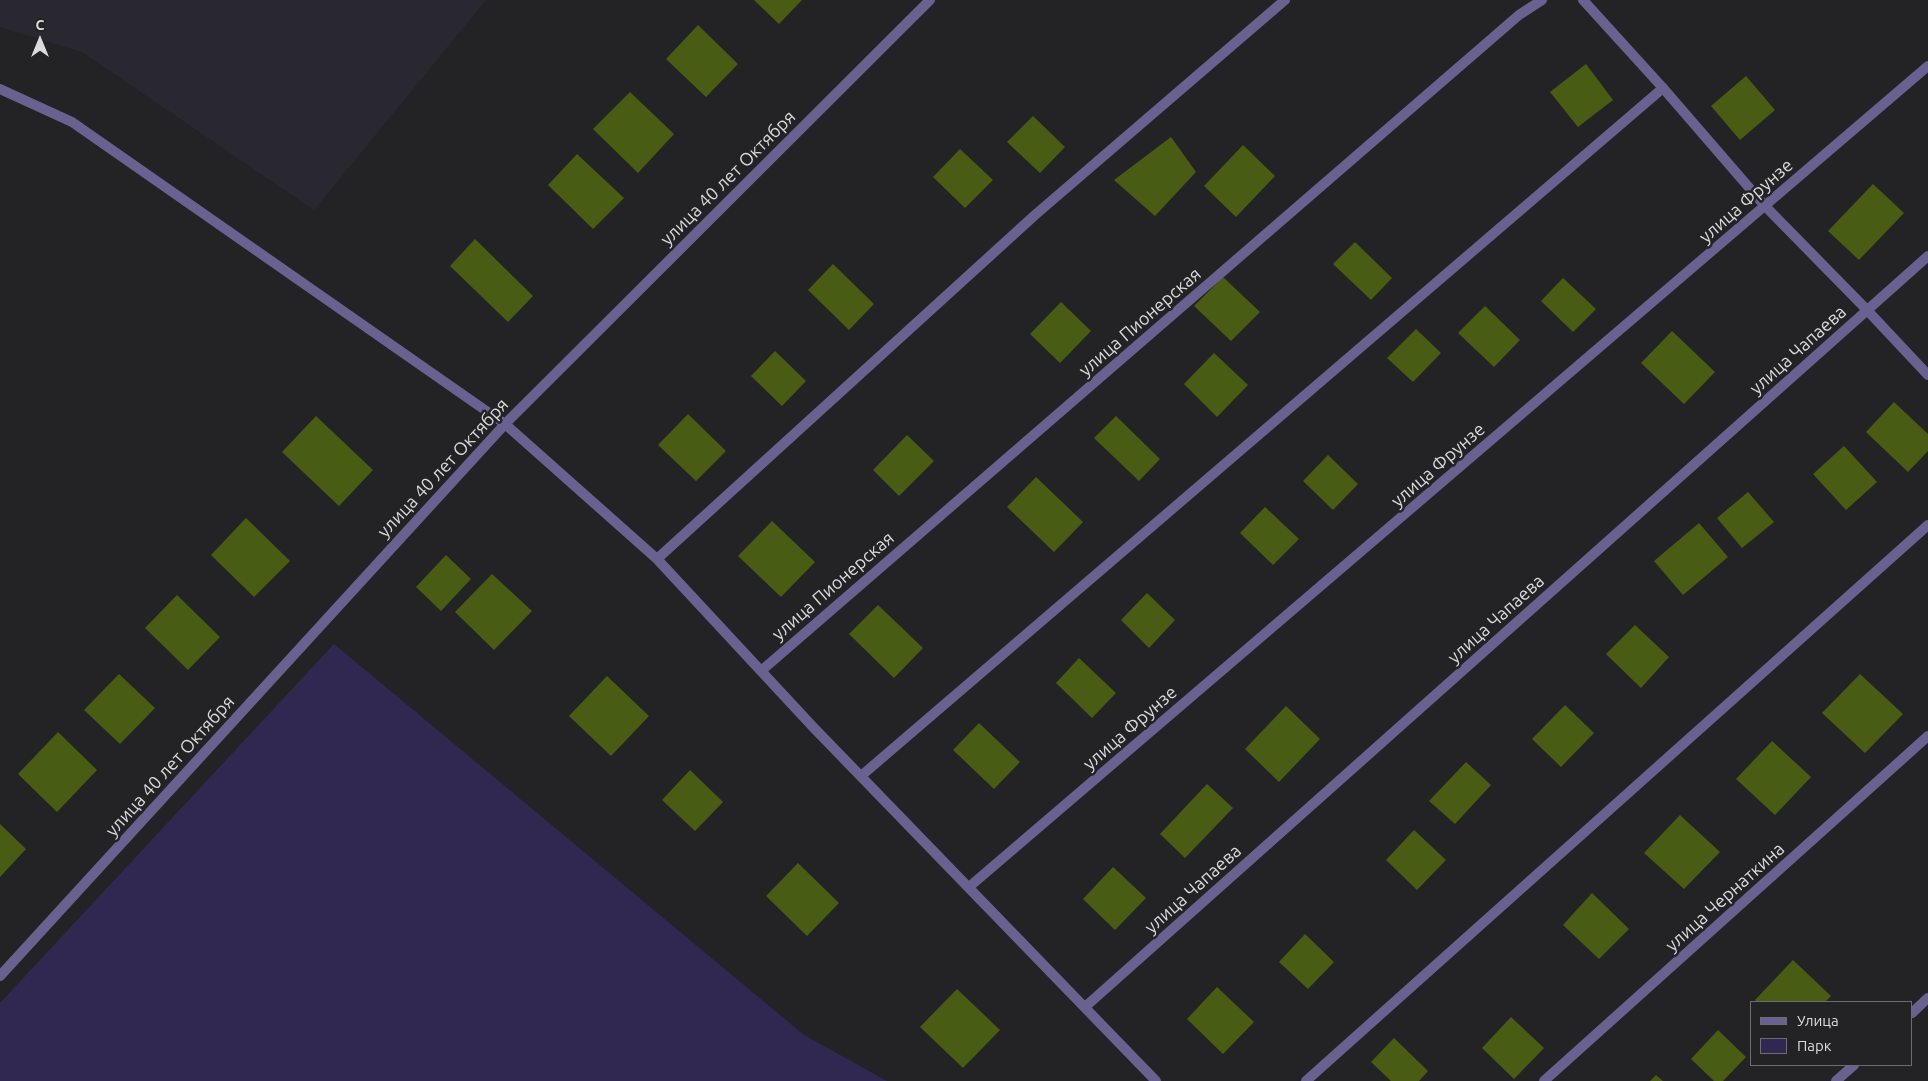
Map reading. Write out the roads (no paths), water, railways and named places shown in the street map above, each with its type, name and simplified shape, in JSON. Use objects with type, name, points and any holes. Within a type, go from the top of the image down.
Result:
[{"type":"street","name":"улица 40 лет Октября","points":[[0,976],[505,424],[930,0]]},
{"type":"street","points":[[657,559],[1035,215],[1285,0]]},
{"type":"street","name":"улица Пионерская","points":[[761,670],[1520,15],[1542,0]]},
{"type":"street","points":[[1583,0],[1663,88],[1765,206],[1928,375]]},
{"type":"street","name":"улица Фрунзе","points":[[969,887],[1928,66]]},
{"type":"street","points":[[861,776],[1663,88]]},
{"type":"street","points":[[0,89],[72,122],[505,424],[657,559],[861,776],[1156,1081]]},
{"type":"street","name":"улица Чапаева","points":[[1085,1007],[1928,256]]},
{"type":"street","points":[[1306,1081],[1928,526]]},
{"type":"street","name":"улица Чернаткина","points":[[1544,1081],[1928,736]]},
{"type":"street","points":[[1913,1012],[1928,998]]},
{"type":"street","points":[[1836,1081],[1853,1066]]}]
